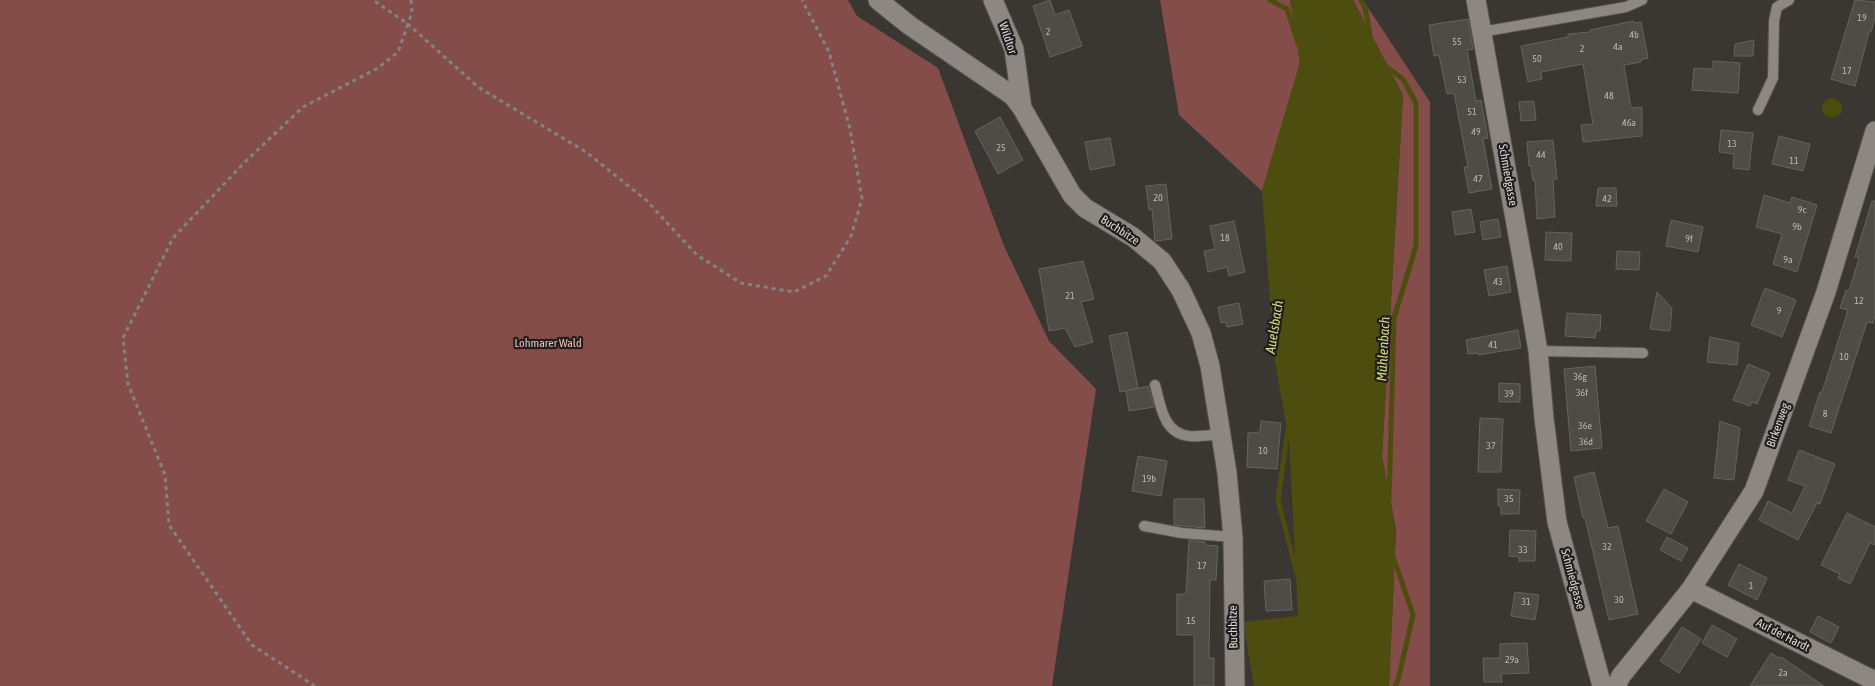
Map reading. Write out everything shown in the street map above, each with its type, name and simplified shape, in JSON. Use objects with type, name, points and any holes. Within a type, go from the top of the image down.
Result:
[{"type":"street","name":"Buchbitze","points":[[878,0],[909,25],[1013,96],[1022,108],[1072,195],[1085,208],[1133,237],[1162,261],[1181,290],[1201,333],[1210,366],[1227,473],[1232,537],[1235,686]]},
{"type":"street","name":"Wildtor","points":[[994,0],[1014,49],[1022,108]]},
{"type":"street","name":"Schmiedgasse","points":[[1476,0],[1538,352],[1557,522],[1602,686]]},
{"type":"street","name":"Birkenweg","points":[[1616,686],[1621,676],[1691,589],[1754,491],[1826,292],[1875,131]]},
{"type":"street","name":"Auf der Hardt","points":[[1691,589],[1875,681]]},
{"type":"lane","points":[[1481,32],[1626,7],[1642,0]]},
{"type":"lane","points":[[1758,110],[1773,78],[1774,21],[1777,7],[1789,0]]},
{"type":"lane","points":[[1538,352],[1642,353]]},
{"type":"lane","points":[[1155,385],[1164,418],[1170,429],[1188,436],[1221,434]]},
{"type":"lane","points":[[1144,526],[1182,533],[1232,537]]},
{"type":"path","points":[[373,0],[408,24],[478,87],[586,152],[646,200],[697,255],[741,283],[794,292],[826,276],[851,236],[862,199],[850,129],[829,52],[802,0]]},
{"type":"path","points":[[315,686],[252,645],[168,524],[165,475],[128,384],[122,338],[173,238],[244,163],[303,107],[378,68],[398,52],[412,12],[411,0]]},
{"type":"green space","name":"Lohmarer Wald","points":[[0,0],[848,0],[857,16],[938,68],[1004,246],[1049,341],[1096,389],[1052,686],[0,686]]},
{"type":"green space","points":[[1160,0],[1290,0],[1300,63],[1262,191],[1179,115]]},
{"type":"green space","points":[[1353,0],[1363,0],[1430,102],[1430,686],[1389,686],[1396,530],[1382,456],[1403,95]]},
{"type":"water","points":[[1290,0],[1353,0],[1403,95],[1382,456],[1396,530],[1389,686],[1254,686],[1243,622],[1298,616],[1289,441],[1274,357],[1262,191],[1300,63]]},
{"type":"water","points":[[1832,98],[1839,101],[1842,108],[1839,115],[1832,118],[1825,115],[1822,108],[1825,101]]},
{"type":"building","points":[[1050,0],[1055,15],[1069,10],[1082,46],[1050,57],[1033,6]]},
{"type":"building","points":[[1855,0],[1875,2],[1875,18],[1871,32],[1869,32],[1855,86],[1831,79]]},
{"type":"building","points":[[1468,19],[1473,49],[1467,50],[1476,101],[1481,100],[1488,138],[1483,139],[1492,189],[1469,193],[1464,167],[1468,167],[1454,93],[1447,94],[1439,55],[1434,56],[1429,25]]},
{"type":"building","points":[[1633,21],[1634,23],[1641,22],[1648,58],[1640,60],[1641,62],[1624,65],[1631,108],[1642,107],[1642,136],[1583,142],[1581,125],[1593,124],[1583,64],[1541,72],[1542,79],[1528,82],[1521,46]]},
{"type":"building","points":[[1754,40],[1753,56],[1734,56],[1735,44]]},
{"type":"building","points":[[1713,61],[1740,63],[1738,93],[1692,90],[1694,68],[1713,69]]},
{"type":"building","points":[[1534,101],[1536,120],[1521,121],[1519,102]]},
{"type":"building","points":[[1000,117],[1023,160],[998,174],[975,131]]},
{"type":"building","points":[[1721,130],[1753,133],[1749,170],[1733,168],[1734,154],[1719,152]]},
{"type":"building","points":[[1779,136],[1810,144],[1803,171],[1772,164]]},
{"type":"building","points":[[1110,138],[1115,165],[1090,170],[1085,142]]},
{"type":"building","points":[[1553,140],[1557,179],[1553,179],[1555,217],[1537,219],[1535,181],[1533,181],[1531,166],[1529,166],[1527,142]]},
{"type":"building","points":[[1166,184],[1172,239],[1155,241],[1152,209],[1149,210],[1146,186]]},
{"type":"building","points":[[1598,188],[1616,188],[1617,206],[1596,206]]},
{"type":"building","points":[[1764,195],[1790,203],[1792,197],[1817,205],[1797,272],[1773,264],[1782,234],[1756,227]]},
{"type":"building","points":[[1872,201],[1875,201],[1875,316],[1873,323],[1867,322],[1831,433],[1809,426],[1848,310],[1840,308],[1846,290],[1849,291],[1859,258],[1855,257]]},
{"type":"building","points":[[1471,209],[1475,232],[1455,235],[1452,212]]},
{"type":"building","points":[[1498,219],[1501,237],[1483,240],[1480,222]]},
{"type":"building","points":[[1671,220],[1703,227],[1698,252],[1666,246]]},
{"type":"building","points":[[1234,221],[1245,272],[1229,276],[1227,267],[1208,272],[1204,251],[1215,249],[1210,226]]},
{"type":"building","points":[[1546,232],[1572,233],[1571,261],[1545,260]]},
{"type":"building","points":[[1617,251],[1640,252],[1639,270],[1616,269]]},
{"type":"building","points":[[1083,261],[1094,299],[1081,302],[1093,342],[1075,347],[1065,328],[1049,331],[1039,269]]},
{"type":"building","points":[[1507,266],[1511,292],[1489,296],[1484,270]]},
{"type":"building","points":[[1765,288],[1796,300],[1782,337],[1751,325]]},
{"type":"building","points":[[1657,292],[1672,308],[1670,331],[1650,329]]},
{"type":"building","points":[[1239,303],[1243,324],[1227,327],[1226,322],[1221,323],[1218,307]]},
{"type":"building","points":[[1567,313],[1601,315],[1600,331],[1596,331],[1595,338],[1565,336]]},
{"type":"building","points":[[1518,330],[1521,348],[1478,355],[1478,353],[1468,354],[1466,340]]},
{"type":"building","points":[[1127,332],[1138,388],[1120,392],[1109,336]]},
{"type":"building","points":[[1710,337],[1739,343],[1737,365],[1707,362]]},
{"type":"building","points":[[1748,364],[1770,373],[1757,404],[1752,402],[1750,406],[1733,400]]},
{"type":"building","points":[[1595,366],[1602,448],[1571,451],[1564,369]]},
{"type":"building","points":[[1499,383],[1520,384],[1520,402],[1499,402]]},
{"type":"building","points":[[1148,386],[1154,407],[1129,411],[1126,391]]},
{"type":"building","points":[[1480,418],[1503,419],[1501,472],[1478,472]]},
{"type":"building","points":[[1261,421],[1281,423],[1277,469],[1247,467],[1248,433],[1260,432]]},
{"type":"building","points":[[1720,421],[1740,428],[1734,480],[1714,478]]},
{"type":"building","points":[[1799,450],[1835,464],[1820,504],[1817,503],[1798,540],[1759,520],[1768,501],[1792,513],[1805,486],[1788,480]]},
{"type":"building","points":[[1138,456],[1167,461],[1161,496],[1132,491]]},
{"type":"building","points":[[1594,472],[1608,528],[1618,526],[1638,614],[1609,620],[1574,477]]},
{"type":"building","points":[[1498,489],[1520,490],[1519,514],[1501,514],[1501,506],[1498,506]]},
{"type":"building","points":[[1664,489],[1688,502],[1671,534],[1646,521]]},
{"type":"building","points":[[1174,499],[1204,499],[1205,528],[1174,525]]},
{"type":"building","points":[[1847,513],[1875,527],[1875,545],[1870,543],[1850,584],[1838,578],[1840,574],[1821,565]]},
{"type":"building","points":[[1510,530],[1536,531],[1535,561],[1519,561],[1519,557],[1509,556]]},
{"type":"building","points":[[1667,537],[1688,548],[1681,561],[1660,550]]},
{"type":"building","points":[[1189,540],[1205,542],[1205,545],[1218,546],[1216,580],[1210,580],[1209,658],[1214,658],[1214,686],[1194,686],[1194,635],[1177,635],[1177,594],[1186,594]]},
{"type":"building","points":[[1739,564],[1767,578],[1757,600],[1728,585]]},
{"type":"building","points":[[1290,579],[1292,610],[1266,611],[1264,581]]},
{"type":"building","points":[[1515,592],[1539,595],[1535,620],[1511,616]]},
{"type":"building","points":[[1818,616],[1839,627],[1831,643],[1810,632]]},
{"type":"building","points":[[1712,625],[1737,639],[1727,657],[1702,643]]},
{"type":"building","points":[[1682,627],[1701,639],[1679,673],[1660,661]]},
{"type":"building","points":[[1527,643],[1529,673],[1501,674],[1502,682],[1484,682],[1483,658],[1500,658],[1500,644]]},
{"type":"building","points":[[1771,653],[1779,658],[1781,657],[1824,686],[1750,686]]},
{"type":"waterway","name":"Auelsbach","points":[[1270,0],[1287,9],[1298,43]]},
{"type":"waterway","name":"Mühlenbach","points":[[1361,0],[1365,7],[1370,35]]},
{"type":"waterway","name":"Mühlenbach","points":[[1384,65],[1403,79],[1416,103],[1416,246],[1394,318],[1389,501]]},
{"type":"waterway","name":"Auelsbach","points":[[1288,428],[1278,500],[1297,574]]},
{"type":"waterway","name":"Mühlenbach","points":[[1393,556],[1413,615],[1395,686]]}]
